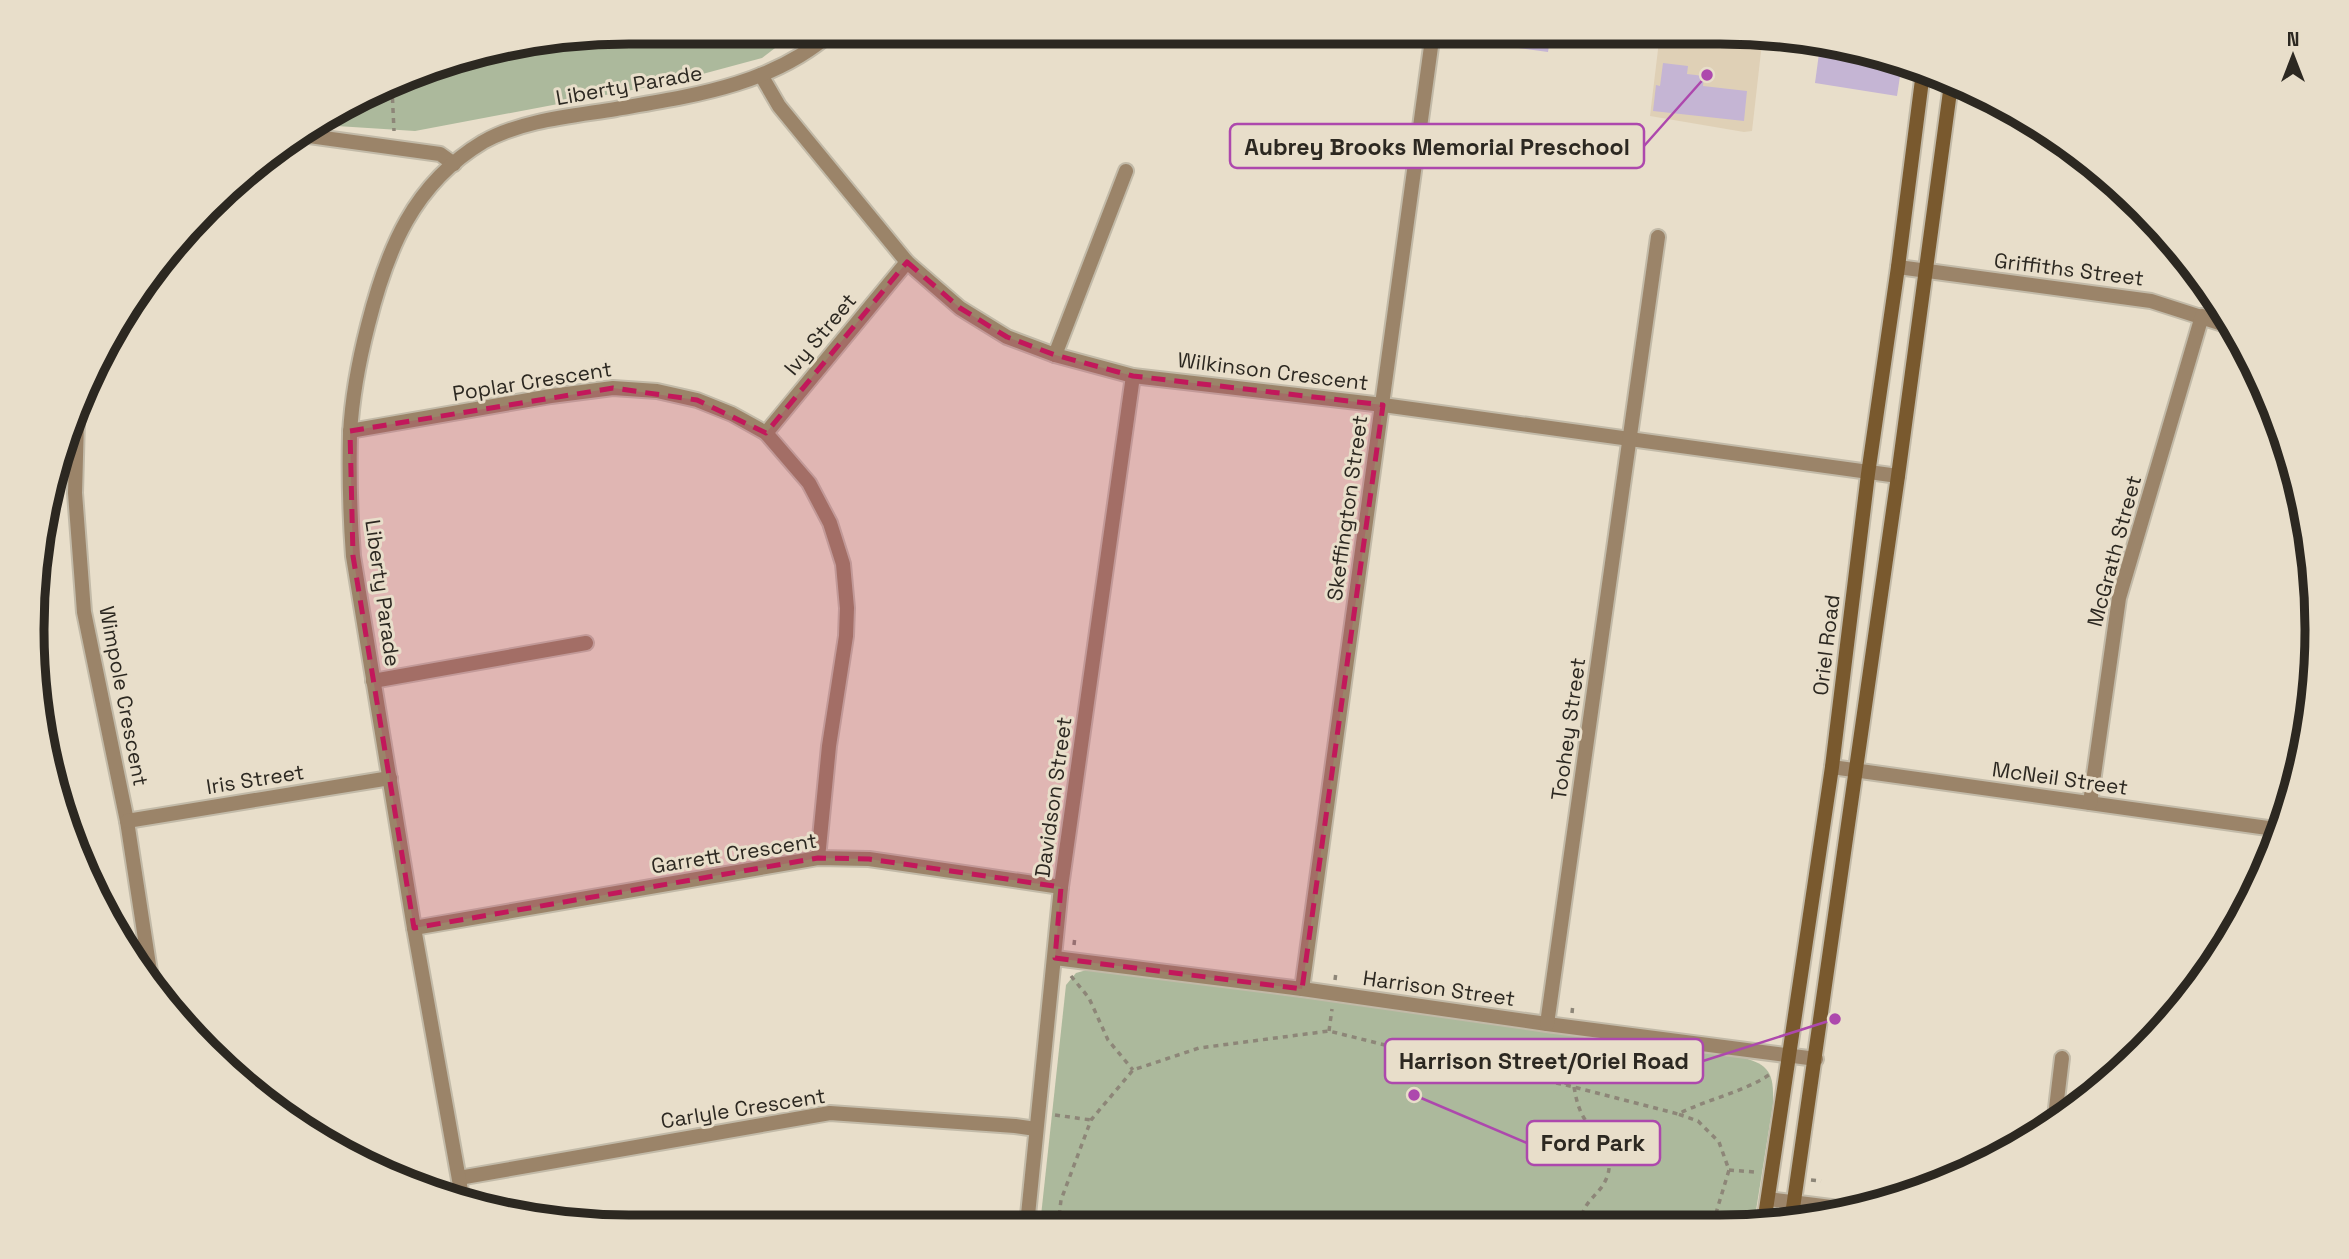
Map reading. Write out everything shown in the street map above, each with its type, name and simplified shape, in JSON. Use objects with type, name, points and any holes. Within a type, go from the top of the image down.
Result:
[{"type":"main road","name":"Oriel Road","points":[[1766,1213],[1832,767],[1868,474],[1922,80]]},
{"type":"main road","points":[[1793,1210],[1899,476],[1950,91]]},
{"type":"street","name":"Liberty Parade","points":[[460,1190],[353,556],[350,432],[359,361],[384,265],[399,233],[432,184],[484,142],[519,128],[722,89],[761,75],[816,44]]},
{"type":"street","name":"Skeffington Street","points":[[1302,989],[1431,44]]},
{"type":"street","name":"Wilkinson Crescent","points":[[761,75],[779,106],[907,262],[960,308],[1007,337],[1055,355],[1133,376],[1383,405],[1868,474],[1899,476]]},
{"type":"street","points":[[313,136],[440,154],[454,164]]},
{"type":"street","points":[[1055,355],[1126,171]]},
{"type":"street","name":"Toohey Street","points":[[1547,1024],[1658,237]]},
{"type":"street","name":"Ivy Street","points":[[766,433],[907,262]]},
{"type":"street","name":"Griffiths Street","points":[[1898,267],[2151,301],[2218,322]]},
{"type":"street","name":"McGrath Street","points":[[2090,803],[2119,598],[2202,316]]},
{"type":"street","name":"Davidson Street","points":[[1028,1215],[1061,887],[1133,376]]},
{"type":"street","name":"Poplar Crescent","points":[[350,432],[551,396],[613,388],[657,391],[697,400],[732,414],[766,433],[809,483],[830,523],[843,564],[847,608],[846,636],[829,746],[818,858]]},
{"type":"street","name":"Wimpole Crescent","points":[[77,437],[75,493],[84,612],[127,821],[150,966]]},
{"type":"street","points":[[373,681],[586,643]]},
{"type":"street","name":"McNeil Street","points":[[1832,767],[2270,829]]},
{"type":"street","name":"Iris Street","points":[[127,821],[390,778]]},
{"type":"street","name":"Garrett Crescent","points":[[414,928],[818,858],[869,859],[1061,887]]},
{"type":"street","name":"Harrison Street","points":[[1055,958],[1816,1059]]},
{"type":"street","points":[[2056,1109],[2062,1058]]},
{"type":"street","name":"Carlyle Crescent","points":[[458,1178],[830,1113],[1036,1129]]},
{"type":"street","points":[[1768,1199],[1821,1206]]},
{"type":"path","points":[[392,94],[396,147]]},
{"type":"path","points":[[1075,936],[1069,974],[1089,998],[1108,1040],[1133,1070]]},
{"type":"path","points":[[1059,1215],[1061,1200],[1091,1120],[1133,1070],[1199,1048],[1329,1031],[1385,1045],[1419,1058],[1574,1087],[1698,1121],[1719,1142],[1729,1170],[1715,1215]]},
{"type":"path","points":[[1678,1114],[1704,1101],[1748,1088],[1771,1074]]},
{"type":"path","points":[[1574,1087],[1584,1118],[1605,1147],[1609,1159],[1606,1178],[1582,1210],[1581,1215]]},
{"type":"highlighted area","points":[[907,262],[960,308],[1007,337],[1055,355],[1133,376],[1383,405],[1302,989],[1055,958],[1061,887],[869,859],[818,858],[414,928],[353,556],[350,431],[613,388],[697,400],[766,433]]},
{"type":"shaded area","points":[[1659,44],[1762,45],[1752,131],[1744,132],[1650,116]]},
{"type":"green space","points":[[780,44],[762,58],[669,83],[415,131],[331,126],[405,88],[441,75],[515,55],[591,45]]},
{"type":"green space","points":[[1090,969],[1737,1056],[1756,1062],[1763,1066],[1770,1076],[1773,1104],[1755,1214],[1041,1215],[1066,985],[1076,973]]},
{"type":"building","points":[[1511,44],[1549,44],[1548,52],[1511,47]]},
{"type":"building","points":[[1819,53],[1901,73],[1897,96],[1815,83]]},
{"type":"building","points":[[1663,63],[1688,66],[1687,74],[1704,76],[1703,86],[1747,91],[1744,121],[1653,111],[1656,85],[1660,86]]},
{"type":"place","name":"Aubrey Brooks Memorial Preschool","points":[[1707,75]]},
{"type":"place","name":"Harrison Street/Oriel Road","points":[[1835,1019]]},
{"type":"place","name":"Ford Park","points":[[1414,1095]]}]
